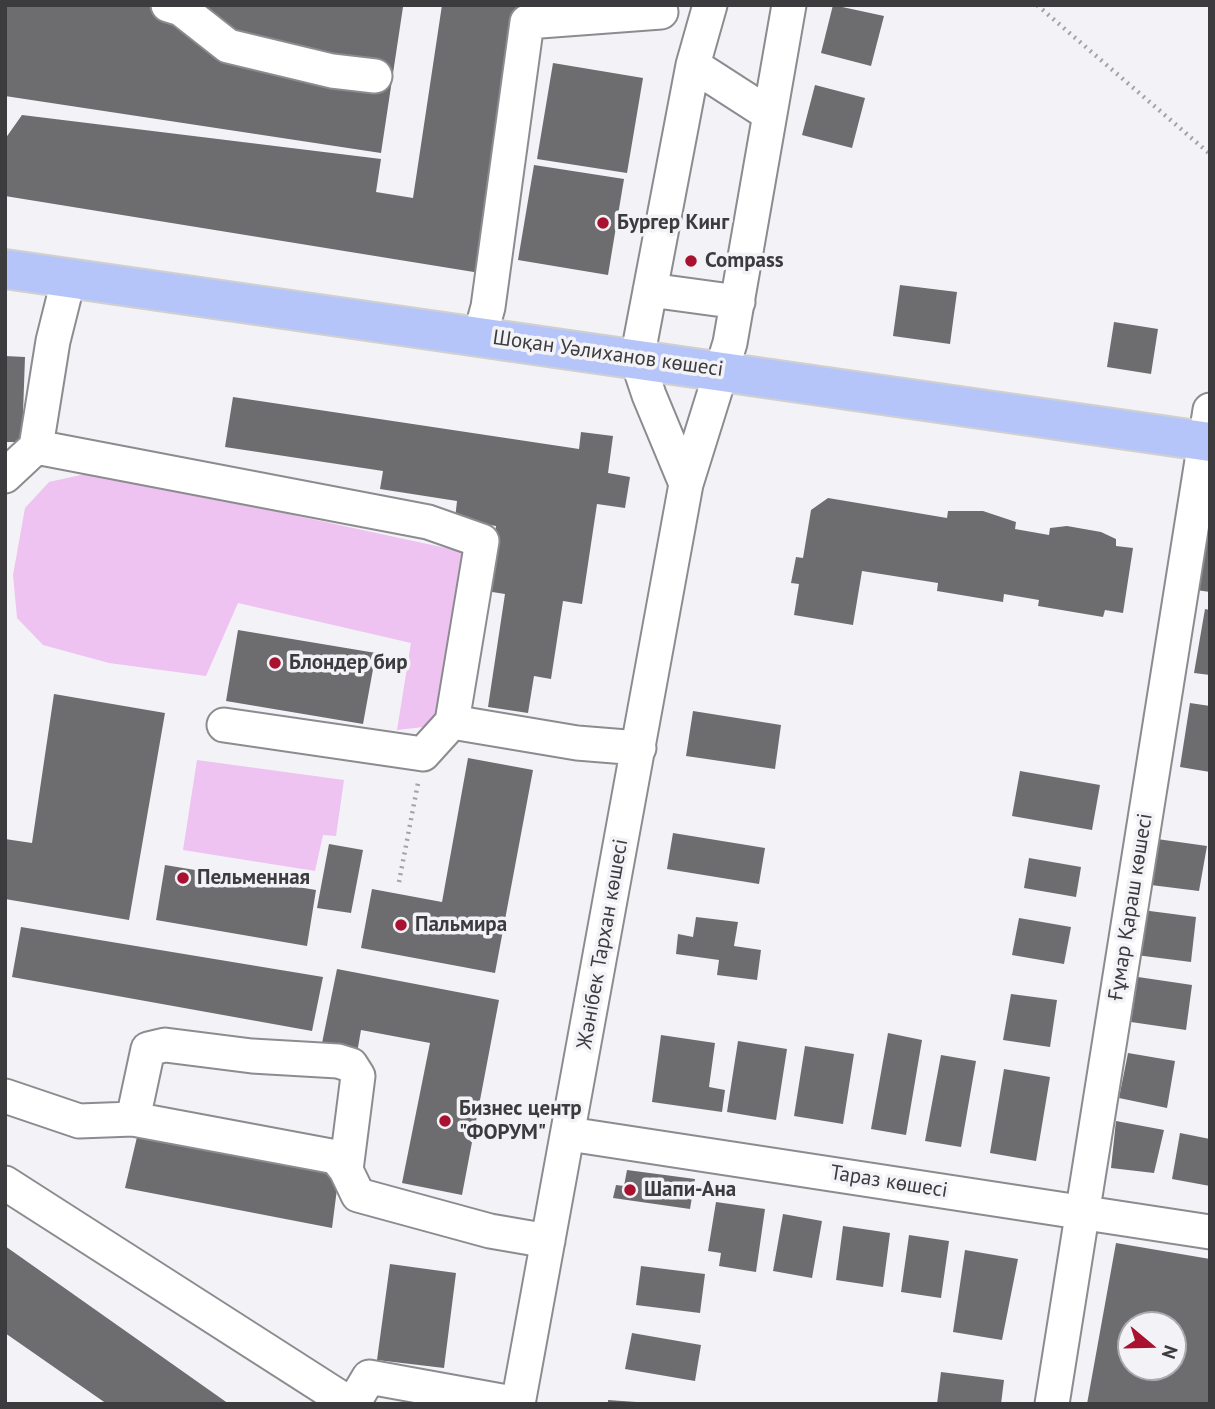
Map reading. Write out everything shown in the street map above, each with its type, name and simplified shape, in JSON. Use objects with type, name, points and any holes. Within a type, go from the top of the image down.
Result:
[{"type":"main road","name":"Шоқан Уәлиханов көшесі","points":[[5,269],[68,281],[723,371],[1208,431]]},
{"type":"street","points":[[168,5],[181,9],[228,46],[332,71],[375,76]]},
{"type":"street","points":[[686,484],[637,359],[693,65],[710,5]]},
{"type":"street","name":"Жәнібек Тархан көшесі","points":[[518,1404],[686,484],[723,371],[738,302],[789,5]]},
{"type":"street","points":[[480,336],[488,307],[527,22],[666,8]]},
{"type":"street","points":[[693,65],[769,114]]},
{"type":"street","points":[[5,476],[36,447],[53,341],[68,281]]},
{"type":"street","points":[[650,290],[738,302]]},
{"type":"street","name":"Ғұмар Қараш көшесі","points":[[1052,1404],[1208,431]]},
{"type":"street","points":[[36,447],[428,522],[482,541],[452,722],[423,754],[224,725]]},
{"type":"street","points":[[452,722],[577,743],[639,748]]},
{"type":"street","points":[[133,1119],[148,1049],[165,1045],[252,1056],[338,1060],[351,1065],[358,1076],[346,1170]]},
{"type":"street","points":[[5,1096],[79,1121],[133,1119],[336,1157],[346,1170],[358,1195],[490,1231],[548,1241]]},
{"type":"street","name":"Тараз көшесі","points":[[569,1134],[1210,1232]]},
{"type":"street","points":[[5,1182],[351,1404],[369,1377],[518,1404]]},
{"type":"path","points":[[1037,5],[1210,154]]},
{"type":"path","points":[[399,882],[423,754]]},
{"type":"shaded area","points":[[94,472],[469,553],[441,725],[397,730],[411,643],[238,603],[206,676],[109,663],[43,645],[17,618],[13,575],[25,508],[49,482]]},
{"type":"shaded area","points":[[197,760],[344,780],[336,836],[323,835],[315,871],[183,850]]},
{"type":"building","points":[[5,5],[403,7],[381,153],[5,96]]},
{"type":"building","points":[[442,5],[521,5],[480,273],[5,196],[5,139],[22,115],[381,159],[376,192],[413,198]]},
{"type":"building","points":[[833,5],[884,16],[871,66],[821,53]]},
{"type":"building","points":[[553,63],[643,78],[627,173],[537,159]]},
{"type":"building","points":[[815,85],[865,98],[852,148],[802,135]]},
{"type":"building","points":[[534,165],[624,179],[608,275],[518,260]]},
{"type":"building","points":[[900,285],[957,292],[950,344],[893,336]]},
{"type":"building","points":[[1114,322],[1158,329],[1151,374],[1107,367]]},
{"type":"building","points":[[5,356],[25,357],[22,442],[5,442]]},
{"type":"building","points":[[233,397],[579,449],[581,432],[613,436],[608,473],[630,477],[625,508],[597,504],[582,604],[563,601],[551,679],[534,676],[528,713],[488,707],[505,594],[486,591],[496,526],[455,519],[457,501],[380,489],[383,471],[225,447]]},
{"type":"building","points":[[828,498],[947,518],[948,511],[983,511],[1016,522],[1015,529],[1049,535],[1050,528],[1067,526],[1101,532],[1116,539],[1116,546],[1133,548],[1123,613],[1105,610],[1103,617],[1038,606],[1039,600],[1004,594],[1003,602],[937,591],[938,583],[862,571],[853,625],[794,615],[799,584],[791,583],[796,557],[803,558],[811,510]]},
{"type":"building","points":[[1196,534],[1210,536],[1210,592],[1189,589]]},
{"type":"building","points":[[1205,609],[1210,610],[1210,675],[1194,673]]},
{"type":"building","points":[[238,630],[376,653],[363,724],[226,701]]},
{"type":"building","points":[[54,694],[165,713],[129,920],[5,899],[5,839],[32,843]]},
{"type":"building","points":[[1190,703],[1210,706],[1210,772],[1180,767]]},
{"type":"building","points":[[693,711],[781,725],[775,769],[686,756]]},
{"type":"building","points":[[468,758],[533,770],[495,973],[361,948],[372,889],[442,902]]},
{"type":"building","points":[[1020,771],[1100,785],[1092,830],[1012,816]]},
{"type":"building","points":[[673,833],[765,848],[759,884],[667,869]]},
{"type":"building","points":[[1157,839],[1207,846],[1199,891],[1151,885]]},
{"type":"building","points":[[329,844],[363,850],[351,913],[317,908]]},
{"type":"building","points":[[1029,858],[1081,867],[1076,897],[1024,888]]},
{"type":"building","points":[[165,865],[316,890],[307,946],[156,920]]},
{"type":"building","points":[[1142,910],[1196,917],[1191,962],[1136,955]]},
{"type":"building","points":[[696,917],[738,922],[734,946],[761,950],[757,980],[717,975],[719,960],[676,954],[678,934],[693,937]]},
{"type":"building","points":[[1019,918],[1071,927],[1064,964],[1012,955]]},
{"type":"building","points":[[21,927],[323,977],[312,1031],[12,977]]},
{"type":"building","name":"Бизнес центр \"ФОРУМ\"","points":[[337,969],[499,1000],[462,1195],[402,1183],[430,1043],[361,1030],[356,1059],[320,1053]]},
{"type":"building","points":[[1138,977],[1192,985],[1186,1030],[1131,1022]]},
{"type":"building","points":[[1011,994],[1057,1000],[1050,1047],[1003,1040]]},
{"type":"building","points":[[888,1033],[922,1040],[906,1135],[871,1129]]},
{"type":"building","points":[[661,1035],[715,1043],[709,1087],[725,1090],[722,1112],[652,1102]]},
{"type":"building","points":[[738,1041],[787,1049],[776,1120],[727,1112]]},
{"type":"building","points":[[805,1046],[854,1054],[843,1124],[794,1116]]},
{"type":"building","points":[[1128,1053],[1175,1061],[1167,1108],[1119,1098]]},
{"type":"building","points":[[941,1055],[976,1061],[961,1147],[925,1141]]},
{"type":"building","points":[[1004,1069],[1050,1077],[1036,1161],[990,1153]]},
{"type":"building","points":[[1116,1121],[1164,1130],[1154,1173],[1111,1168]]},
{"type":"building","points":[[1180,1133],[1210,1139],[1210,1186],[1172,1179]]},
{"type":"building","points":[[137,1137],[339,1173],[332,1228],[125,1188]]},
{"type":"building","points":[[627,1170],[695,1179],[690,1209],[613,1198],[616,1185],[624,1186]]},
{"type":"building","points":[[716,1202],[765,1209],[756,1272],[719,1266],[721,1253],[708,1251]]},
{"type":"building","points":[[783,1214],[822,1221],[812,1278],[773,1271]]},
{"type":"building","points":[[843,1226],[890,1233],[883,1287],[836,1280]]},
{"type":"building","points":[[909,1235],[949,1241],[941,1298],[901,1292]]},
{"type":"building","points":[[1116,1243],[1210,1259],[1210,1404],[1087,1404]]},
{"type":"building","points":[[5,1246],[229,1404],[107,1404],[5,1333]]},
{"type":"building","points":[[965,1250],[1018,1259],[1002,1340],[953,1332]]},
{"type":"building","points":[[390,1264],[456,1273],[444,1368],[377,1360]]},
{"type":"building","points":[[641,1266],[705,1274],[700,1313],[636,1305]]},
{"type":"building","points":[[632,1333],[701,1345],[695,1381],[625,1369]]},
{"type":"building","points":[[941,1372],[1004,1380],[1001,1404],[937,1404]]},
{"type":"building","points":[[608,1400],[636,1402],[636,1404],[608,1404]]},
{"type":"place","name":"Бургер Кинг","points":[[603,223]]},
{"type":"place","name":"Compass","points":[[691,261]]},
{"type":"place","name":"Блондер бир","points":[[275,663]]},
{"type":"place","name":"Пельменная","points":[[183,878]]},
{"type":"place","name":"Пальмира","points":[[401,925]]},
{"type":"place","name":"Бизнес центр \"ФОРУМ\"","points":[[445,1121]]},
{"type":"place","name":"Шапи-Ана","points":[[630,1190]]}]
